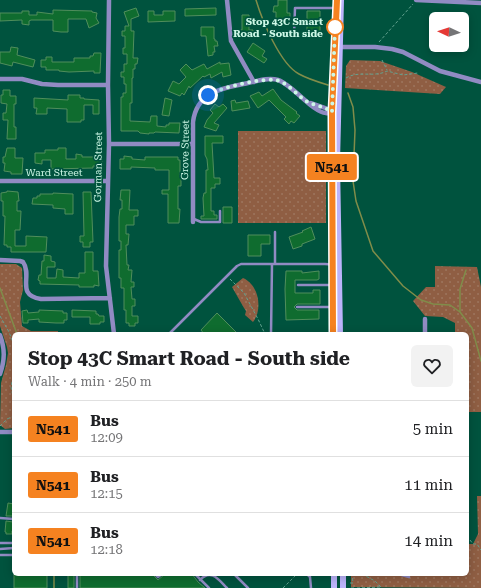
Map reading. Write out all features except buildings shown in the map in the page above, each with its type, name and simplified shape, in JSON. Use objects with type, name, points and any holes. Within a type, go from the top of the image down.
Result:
[{"type":"main road","points":[[337,0],[337,47]]},
{"type":"main road","points":[[340,332],[335,265],[335,112],[337,47],[341,0]]},
{"type":"main road","points":[[332,332],[332,284],[335,265]]},
{"type":"main road","points":[[334,576],[334,588]]},
{"type":"main road","points":[[343,576],[344,588]]},
{"type":"street","name":"Gorman Street","points":[[109,0],[109,144],[106,266],[114,332]]},
{"type":"street","points":[[226,0],[231,41],[254,82]]},
{"type":"street","points":[[416,0],[481,3]]},
{"type":"street","points":[[337,47],[375,47],[392,49],[403,52],[440,70],[481,82]]},
{"type":"street","points":[[0,79],[22,79],[42,84],[58,85],[108,84]]},
{"type":"street","name":"Grove Street","points":[[193,221],[194,114],[203,99],[217,90],[254,82],[278,80],[287,85],[318,110],[327,114],[335,112]]},
{"type":"street","points":[[109,144],[193,144]]},
{"type":"street","name":"Ward Street","points":[[0,181],[108,181]]},
{"type":"street","points":[[0,260],[24,262],[28,293],[31,297],[41,299],[110,298]]},
{"type":"street","points":[[425,319],[425,332]]},
{"type":"street","points":[[0,335],[3,343],[4,362],[0,374]]},
{"type":"street","points":[[0,432],[12,432]]},
{"type":"lane","points":[[294,35],[295,8],[336,8]]},
{"type":"lane","points":[[193,221],[220,222],[220,211]]},
{"type":"lane","points":[[271,332],[275,232]]},
{"type":"lane","points":[[171,332],[237,266],[241,264],[335,265]]},
{"type":"lane","points":[[298,285],[332,284]]},
{"type":"lane","points":[[297,307],[332,306]]},
{"type":"lane","points":[[0,518],[12,519]]},
{"type":"lane","points":[[0,543],[12,543]]},
{"type":"lane","points":[[0,548],[12,548]]},
{"type":"lane","points":[[0,555],[12,555]]},
{"type":"lane","points":[[77,576],[77,588]]},
{"type":"lane","points":[[197,576],[209,588]]},
{"type":"lane","points":[[200,580],[204,576]]},
{"type":"lane","points":[[214,576],[227,588]]},
{"type":"lane","points":[[236,576],[248,588]]},
{"type":"lane","points":[[309,576],[311,588]]},
{"type":"lane","points":[[406,576],[410,577]]},
{"type":"path","points":[[375,47],[416,0]]},
{"type":"path","points":[[382,60],[387,71]]},
{"type":"path","points":[[344,80],[352,75],[362,73],[380,74],[387,71],[403,75],[418,73]]},
{"type":"path","points":[[227,276],[244,293],[254,310],[263,332]]},
{"type":"path","points":[[0,316],[12,340]]},
{"type":"path","points":[[0,426],[7,419],[12,417]]},
{"type":"path","points":[[470,540],[473,544],[478,544],[481,550]]},
{"type":"path","points":[[283,588],[295,576]]},
{"type":"path","points":[[348,583],[353,583],[352,576]]},
{"type":"path","points":[[365,576],[381,588]]},
{"type":"path","points":[[357,588],[381,588]]},
{"type":"shaded area","points":[[350,60],[380,61],[412,72],[446,87],[440,94],[345,88],[346,66]]},
{"type":"shaded area","points":[[238,131],[326,131],[326,223],[238,223]]},
{"type":"shaded area","points":[[0,264],[16,264],[22,268],[23,290],[20,302],[22,326],[31,331],[58,332],[12,332],[12,428],[5,429],[0,425],[1,383],[8,353],[0,326]]},
{"type":"shaded area","points":[[435,266],[477,267],[481,287],[481,412],[469,412],[469,332],[455,332],[455,323],[443,317],[425,316],[413,301],[426,287],[435,287]]},
{"type":"shaded area","points":[[243,278],[253,286],[258,298],[258,311],[253,322],[245,315],[246,311],[232,287]]},
{"type":"shaded area","points":[[477,496],[481,496],[481,588],[351,587],[351,576],[469,576],[469,544],[473,544],[478,534]]},
{"type":"waterway","points":[[256,0],[267,30],[285,61],[299,74],[328,85]]},
{"type":"waterway","points":[[348,93],[353,107],[355,130],[353,181],[356,201],[373,251],[403,286],[421,300],[433,304],[450,305],[460,312],[472,328],[481,361]]},
{"type":"waterway","points":[[460,311],[460,289],[466,270]]},
{"type":"waterway","points":[[0,288],[16,332]]},
{"type":"waterway","points":[[54,576],[54,588]]},
{"type":"bus line","name":"N541","points":[[333,332],[332,112],[333,58],[337,0]]},
{"type":"place","name":"Stop 43C Smart Road - South side","points":[[335,27]]},
{"type":"route","points":[[208,95],[224,88],[273,79],[283,82],[307,101],[332,112],[335,27]]}]
